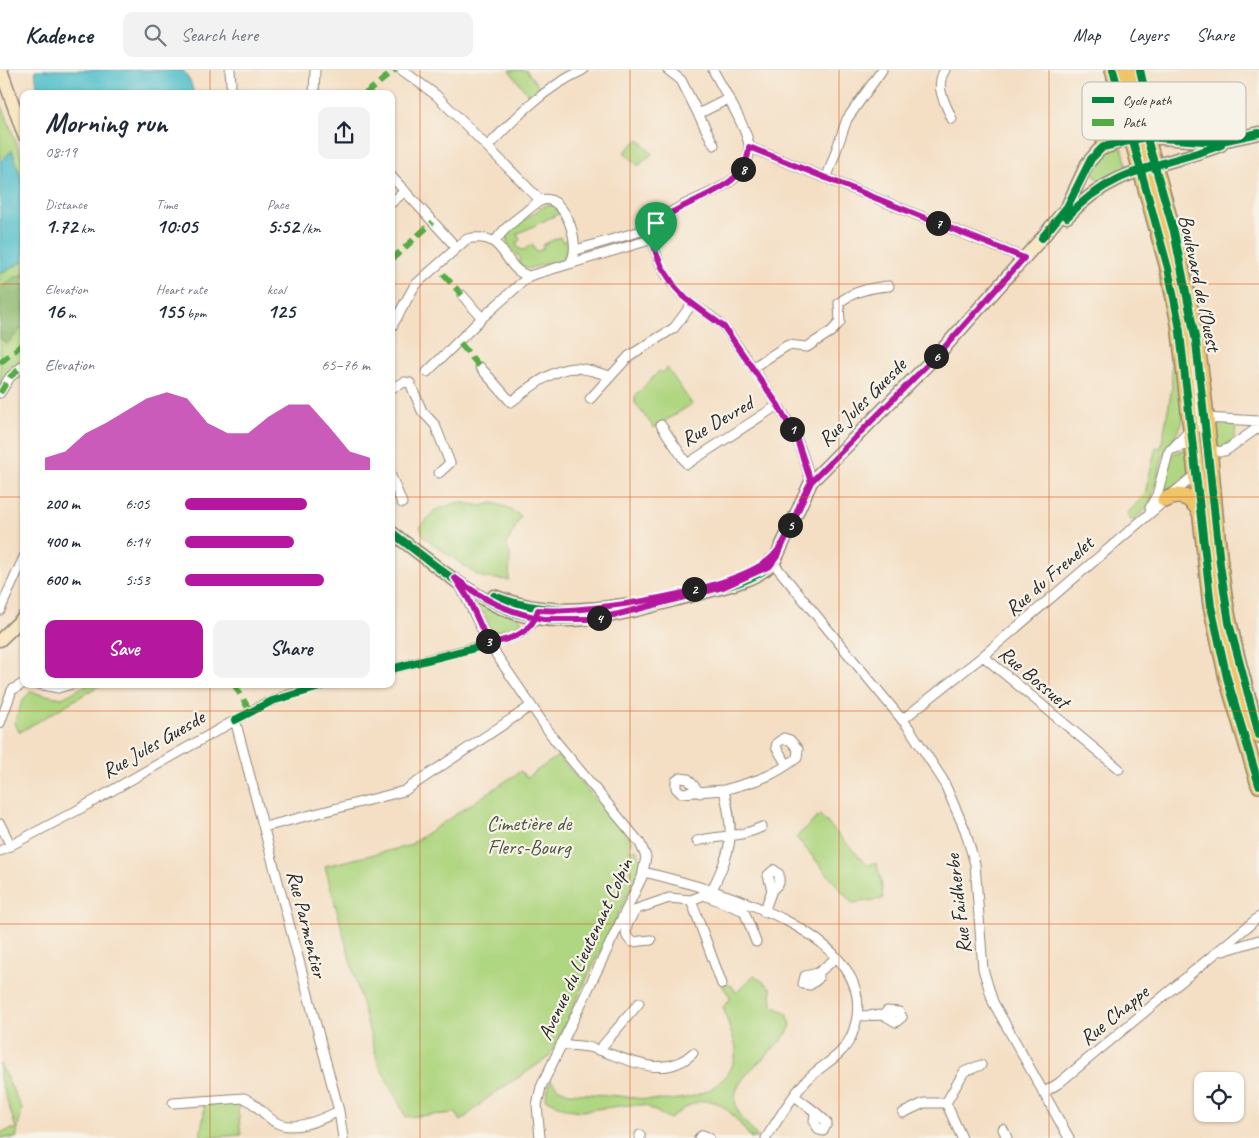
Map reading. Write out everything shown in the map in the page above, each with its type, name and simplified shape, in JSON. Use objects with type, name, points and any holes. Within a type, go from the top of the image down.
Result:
[{"type":"main road","points":[[1103,147],[1106,140]]},
{"type":"main road","points":[[1138,141],[1151,164]]},
{"type":"main road","name":"Boulevard de l'Ouest","points":[[1151,164],[1167,210],[1190,307],[1202,461],[1229,623],[1252,737],[1259,786]]},
{"type":"main road","name":"Boulevard de l'Ouest","points":[[1151,164],[1168,268],[1198,423]]},
{"type":"main road","name":"Boulevard de l'Ouest","points":[[1202,461],[1200,515],[1216,628],[1227,678],[1252,737]]},
{"type":"main road","points":[[1165,500],[1177,495],[1187,497],[1195,504],[1200,515]]},
{"type":"main road","points":[[1252,737],[1259,772]]},
{"type":"street","points":[[0,70],[20,124]]},
{"type":"street","points":[[230,70],[231,84]]},
{"type":"street","points":[[314,90],[315,70]]},
{"type":"street","points":[[402,70],[436,95],[488,145],[541,201],[555,203],[563,212],[570,226],[576,250],[575,258],[570,264]]},
{"type":"street","points":[[488,145],[537,97],[583,70]]},
{"type":"street","points":[[668,70],[681,80],[714,144]]},
{"type":"street","points":[[713,70],[747,137],[749,147],[745,165],[736,178],[660,220],[655,227],[653,240],[664,271],[679,291],[692,304],[724,327],[778,405],[797,440],[811,482]]},
{"type":"street","points":[[827,177],[848,119],[882,70]]},
{"type":"street","points":[[945,70],[941,76],[940,87],[952,119]]},
{"type":"street","points":[[698,114],[728,99]]},
{"type":"street","name":"Rue Jules Guesde","points":[[1246,136],[1259,132]]},
{"type":"street","name":"Rue Jules Guesde","points":[[1138,141],[1207,142],[1233,140]]},
{"type":"street","name":"Rue Jules Guesde","points":[[1042,238],[1060,224],[1083,200],[1103,186],[1151,164],[1233,140]]},
{"type":"street","points":[[1103,147],[1138,141]]},
{"type":"street","points":[[749,147],[1024,258]]},
{"type":"street","name":"Rue Jules Guesde","points":[[538,614],[641,602],[728,580],[772,561],[811,482],[942,350],[1042,238],[1072,199],[1087,164],[1103,147]]},
{"type":"street","points":[[1087,164],[1093,181],[1103,186]]},
{"type":"street","points":[[395,180],[456,247]]},
{"type":"street","points":[[395,200],[405,191]]},
{"type":"street","points":[[495,242],[508,225],[541,201]]},
{"type":"street","points":[[576,250],[655,227]]},
{"type":"street","points":[[395,322],[412,290],[463,241],[472,238],[495,242],[518,270],[529,276]]},
{"type":"street","points":[[427,372],[482,318],[529,276],[653,240]]},
{"type":"street","points":[[752,368],[786,346],[804,348],[832,332],[840,322],[839,303],[845,298],[872,288],[889,286]]},
{"type":"street","points":[[462,295],[482,318]]},
{"type":"street","points":[[590,399],[633,353],[674,328],[692,304]]},
{"type":"street","points":[[480,367],[511,402],[526,391],[566,370],[581,369],[610,376]]},
{"type":"street","points":[[0,393],[10,377],[20,368]]},
{"type":"street","points":[[395,386],[405,382],[410,383],[422,411],[434,423],[450,463],[439,473]]},
{"type":"street","name":"Rue Devred","points":[[661,425],[687,464],[778,405]]},
{"type":"street","points":[[1198,423],[1259,421]]},
{"type":"street","name":"Rue du Frenelet","points":[[1138,522],[1156,498],[1165,460],[1170,450],[1198,423]]},
{"type":"street","name":"Rue du Frenelet","points":[[983,656],[1165,500],[1202,461],[1230,448],[1259,426]]},
{"type":"street","points":[[1170,450],[1182,445],[1202,461],[1230,448]]},
{"type":"street","points":[[395,486],[402,503]]},
{"type":"street","points":[[395,529],[480,589],[538,614]]},
{"type":"street","points":[[395,535],[499,607],[538,614]]},
{"type":"street","name":"Rue Faidherbe","points":[[772,561],[902,720],[939,772],[965,830],[977,876],[982,958],[986,980],[997,1011],[1069,1138]]},
{"type":"street","points":[[0,610],[20,566]]},
{"type":"street","name":"Avenue du Lieutenant Colpin","points":[[455,578],[468,598],[489,644],[531,706],[568,757],[640,843],[646,857],[644,872],[561,1044],[539,1095],[537,1125],[540,1138]]},
{"type":"street","points":[[0,585],[7,593]]},
{"type":"street","points":[[0,631],[20,612]]},
{"type":"street","points":[[395,667],[520,635],[531,626],[538,614]]},
{"type":"street","points":[[0,640],[20,621]]},
{"type":"street","name":"Rue Bossuet","points":[[902,720],[983,656],[1119,769]]},
{"type":"street","points":[[0,723],[12,690],[20,685]]},
{"type":"street","name":"Rue Jules Guesde","points":[[0,851],[108,794],[235,720],[272,701],[316,688]]},
{"type":"street","points":[[264,827],[404,791],[531,706]]},
{"type":"street","name":"Rue Parmentier","points":[[235,720],[339,1111],[343,1138]]},
{"type":"street","points":[[700,792],[724,790],[768,778],[787,765]]},
{"type":"street","points":[[712,890],[728,855],[732,836],[731,820],[724,790]]},
{"type":"street","points":[[0,824],[11,846]]},
{"type":"street","points":[[697,841],[719,836],[746,834],[762,827]]},
{"type":"street","points":[[644,872],[712,890],[745,907],[756,942]]},
{"type":"street","points":[[698,887],[691,900],[722,984]]},
{"type":"street","points":[[764,912],[772,890]]},
{"type":"street","points":[[651,940],[632,942],[626,937],[625,932],[635,912],[669,898],[691,900],[704,896],[764,912],[808,932],[836,958],[854,984],[859,1002],[858,1016],[851,1037],[832,1062],[809,1078],[766,1138]]},
{"type":"street","name":"Rue Chappe","points":[[1043,1093],[1059,1083],[1259,917]]},
{"type":"street","name":"Rue Chappe","points":[[1206,962],[1229,948],[1259,940]]},
{"type":"street","points":[[818,973],[836,958]]},
{"type":"street","points":[[599,1050],[639,1003]]},
{"type":"street","points":[[858,1016],[884,1015]]},
{"type":"street","points":[[561,1044],[599,1050],[636,1063],[661,1066],[679,1064],[693,1053]]},
{"type":"street","points":[[946,1103],[964,1072],[981,1065]]},
{"type":"street","points":[[795,1096],[815,1114]]},
{"type":"street","points":[[172,1103],[244,1098],[275,1122],[287,1125],[313,1122],[339,1111]]},
{"type":"street","points":[[903,1113],[924,1103],[946,1103]]},
{"type":"street","points":[[946,1103],[962,1138]]},
{"type":"street","points":[[1003,1128],[1007,1138]]},
{"type":"street","points":[[699,1138],[703,1135],[709,1138]]},
{"type":"green space","points":[[509,70],[526,70],[540,88],[529,96]]},
{"type":"green space","points":[[0,100],[20,152],[20,175],[12,150],[0,162]]},
{"type":"green space","points":[[639,139],[652,154],[638,166],[624,152]]},
{"type":"green space","points":[[1122,147],[1128,169],[1103,181],[1096,178],[1091,168],[1104,151]]},
{"type":"green space","points":[[547,205],[554,205],[560,213],[517,234],[520,240],[516,244],[519,249],[524,250],[532,244],[536,252],[544,248],[542,245],[560,237],[563,242],[569,238],[568,248],[562,260],[526,269],[518,262],[521,258],[509,248],[506,236],[509,231]]},
{"type":"green space","points":[[20,263],[20,371],[0,388],[0,274]]},
{"type":"green space","points":[[1158,270],[1162,270],[1174,327],[1183,422],[1163,456],[1150,505],[1134,520],[1131,520],[1127,516],[1128,513],[1145,494],[1156,447],[1161,448],[1172,388],[1171,345]]},
{"type":"green space","points":[[20,275],[20,330],[7,344],[0,338],[0,289],[13,278]]},
{"type":"green space","points":[[667,368],[692,404],[654,428],[635,403],[635,396],[659,371],[663,373]]},
{"type":"green space","points":[[1214,422],[1231,423],[1236,429],[1234,440],[1220,448],[1217,447]]},
{"type":"green space","points":[[1186,449],[1190,473],[1164,493],[1162,491],[1168,459],[1172,455]]},
{"type":"green space","points":[[459,502],[481,506],[492,503],[506,507],[521,516],[506,545],[510,554],[509,580],[485,578],[477,575],[424,537],[420,527],[435,510]]},
{"type":"green space","points":[[472,598],[521,619],[521,626],[512,630],[492,632],[484,613],[480,614]]},
{"type":"green space","points":[[81,688],[95,688],[20,732],[14,724],[22,702],[30,692],[62,698]]},
{"type":"green space","name":"Cimetière de Flers-Bourg","points":[[558,756],[633,842],[629,845],[630,851],[636,849],[641,858],[640,869],[549,1057],[486,1099],[461,1121],[456,1113],[406,1117],[378,1063],[325,866],[408,846],[521,771],[526,778]]},
{"type":"green space","points":[[820,815],[867,865],[876,863],[881,879],[883,899],[852,903],[796,837]]},
{"type":"green space","points":[[754,975],[771,988],[772,1006],[787,1013],[791,1025],[777,1045],[756,1064],[739,1084],[735,1095],[736,1106],[742,1118],[758,1138],[751,1138],[724,1107],[715,1102],[696,1103],[670,1119],[644,1105],[627,1105],[581,1111],[567,1109],[545,1099],[551,1080],[559,1089],[569,1093],[613,1095],[652,1100],[684,1098],[710,1089],[729,1072],[734,1061],[736,1047],[723,1007],[731,998],[723,987],[725,983],[733,987],[736,993]]},
{"type":"green space","points":[[0,1064],[22,1109],[16,1138],[0,1138],[0,1133],[16,1128],[0,1079]]},
{"type":"green space","points":[[244,1103],[238,1109],[241,1135],[201,1138],[204,1105]]},
{"type":"water","points":[[35,70],[183,70],[193,90],[38,90]]},
{"type":"water","points":[[12,150],[20,175],[20,263],[0,274],[0,162]]},
{"type":"marked path","points":[[370,90],[395,70]]},
{"type":"marked path","points":[[395,256],[433,222]]},
{"type":"marked path","points":[[443,274],[462,295]]},
{"type":"marked path","points":[[460,343],[480,367]]},
{"type":"marked path","points":[[0,363],[20,346]]},
{"type":"marked path","points":[[0,393],[10,377],[20,368]]},
{"type":"marked path","points":[[236,688],[250,711]]},
{"type":"cycle path","points":[[1113,70],[1116,82]]},
{"type":"cycle path","points":[[1140,70],[1143,82]]},
{"type":"cycle path","points":[[1246,136],[1259,133]]},
{"type":"cycle path","points":[[1132,140],[1168,268],[1179,324],[1211,606],[1227,678],[1259,785]]},
{"type":"cycle path","points":[[1042,238],[1067,207],[1091,159],[1103,147],[1133,140]]},
{"type":"cycle path","points":[[1147,140],[1174,232],[1196,342],[1220,564],[1229,623],[1259,735]]},
{"type":"cycle path","points":[[1189,140],[1217,142],[1226,140]]},
{"type":"cycle path","points":[[1067,217],[1102,187],[1121,178],[1139,170],[1221,145]]},
{"type":"cycle path","points":[[653,239],[662,267],[675,287],[686,299],[723,327],[778,405]]},
{"type":"cycle path","points":[[395,535],[456,581],[497,606],[520,615],[544,619],[568,620],[618,614],[735,584],[747,579],[768,568],[775,560],[811,482],[942,350],[1024,258]]},
{"type":"cycle path","points":[[494,596],[526,606],[558,610],[624,605]]},
{"type":"cycle path","points":[[395,668],[506,640],[520,635],[528,629]]},
{"type":"cycle path","points":[[235,720],[272,701],[316,688]]},
{"type":"route","points":[[656,253],[653,235],[656,224],[675,211],[736,178],[745,165],[749,147],[1012,251],[1024,258],[942,350],[811,482],[792,520],[785,538],[778,555],[770,566],[763,571],[723,587],[602,618],[568,620],[544,619],[541,618],[536,618],[524,616],[499,607],[476,594],[455,578],[468,598],[489,644],[525,632],[536,618],[538,610],[565,611],[620,606],[735,578],[751,570],[766,562],[778,550],[785,538],[811,482],[797,440],[778,405],[724,327],[686,299],[667,276],[656,253]]}]
